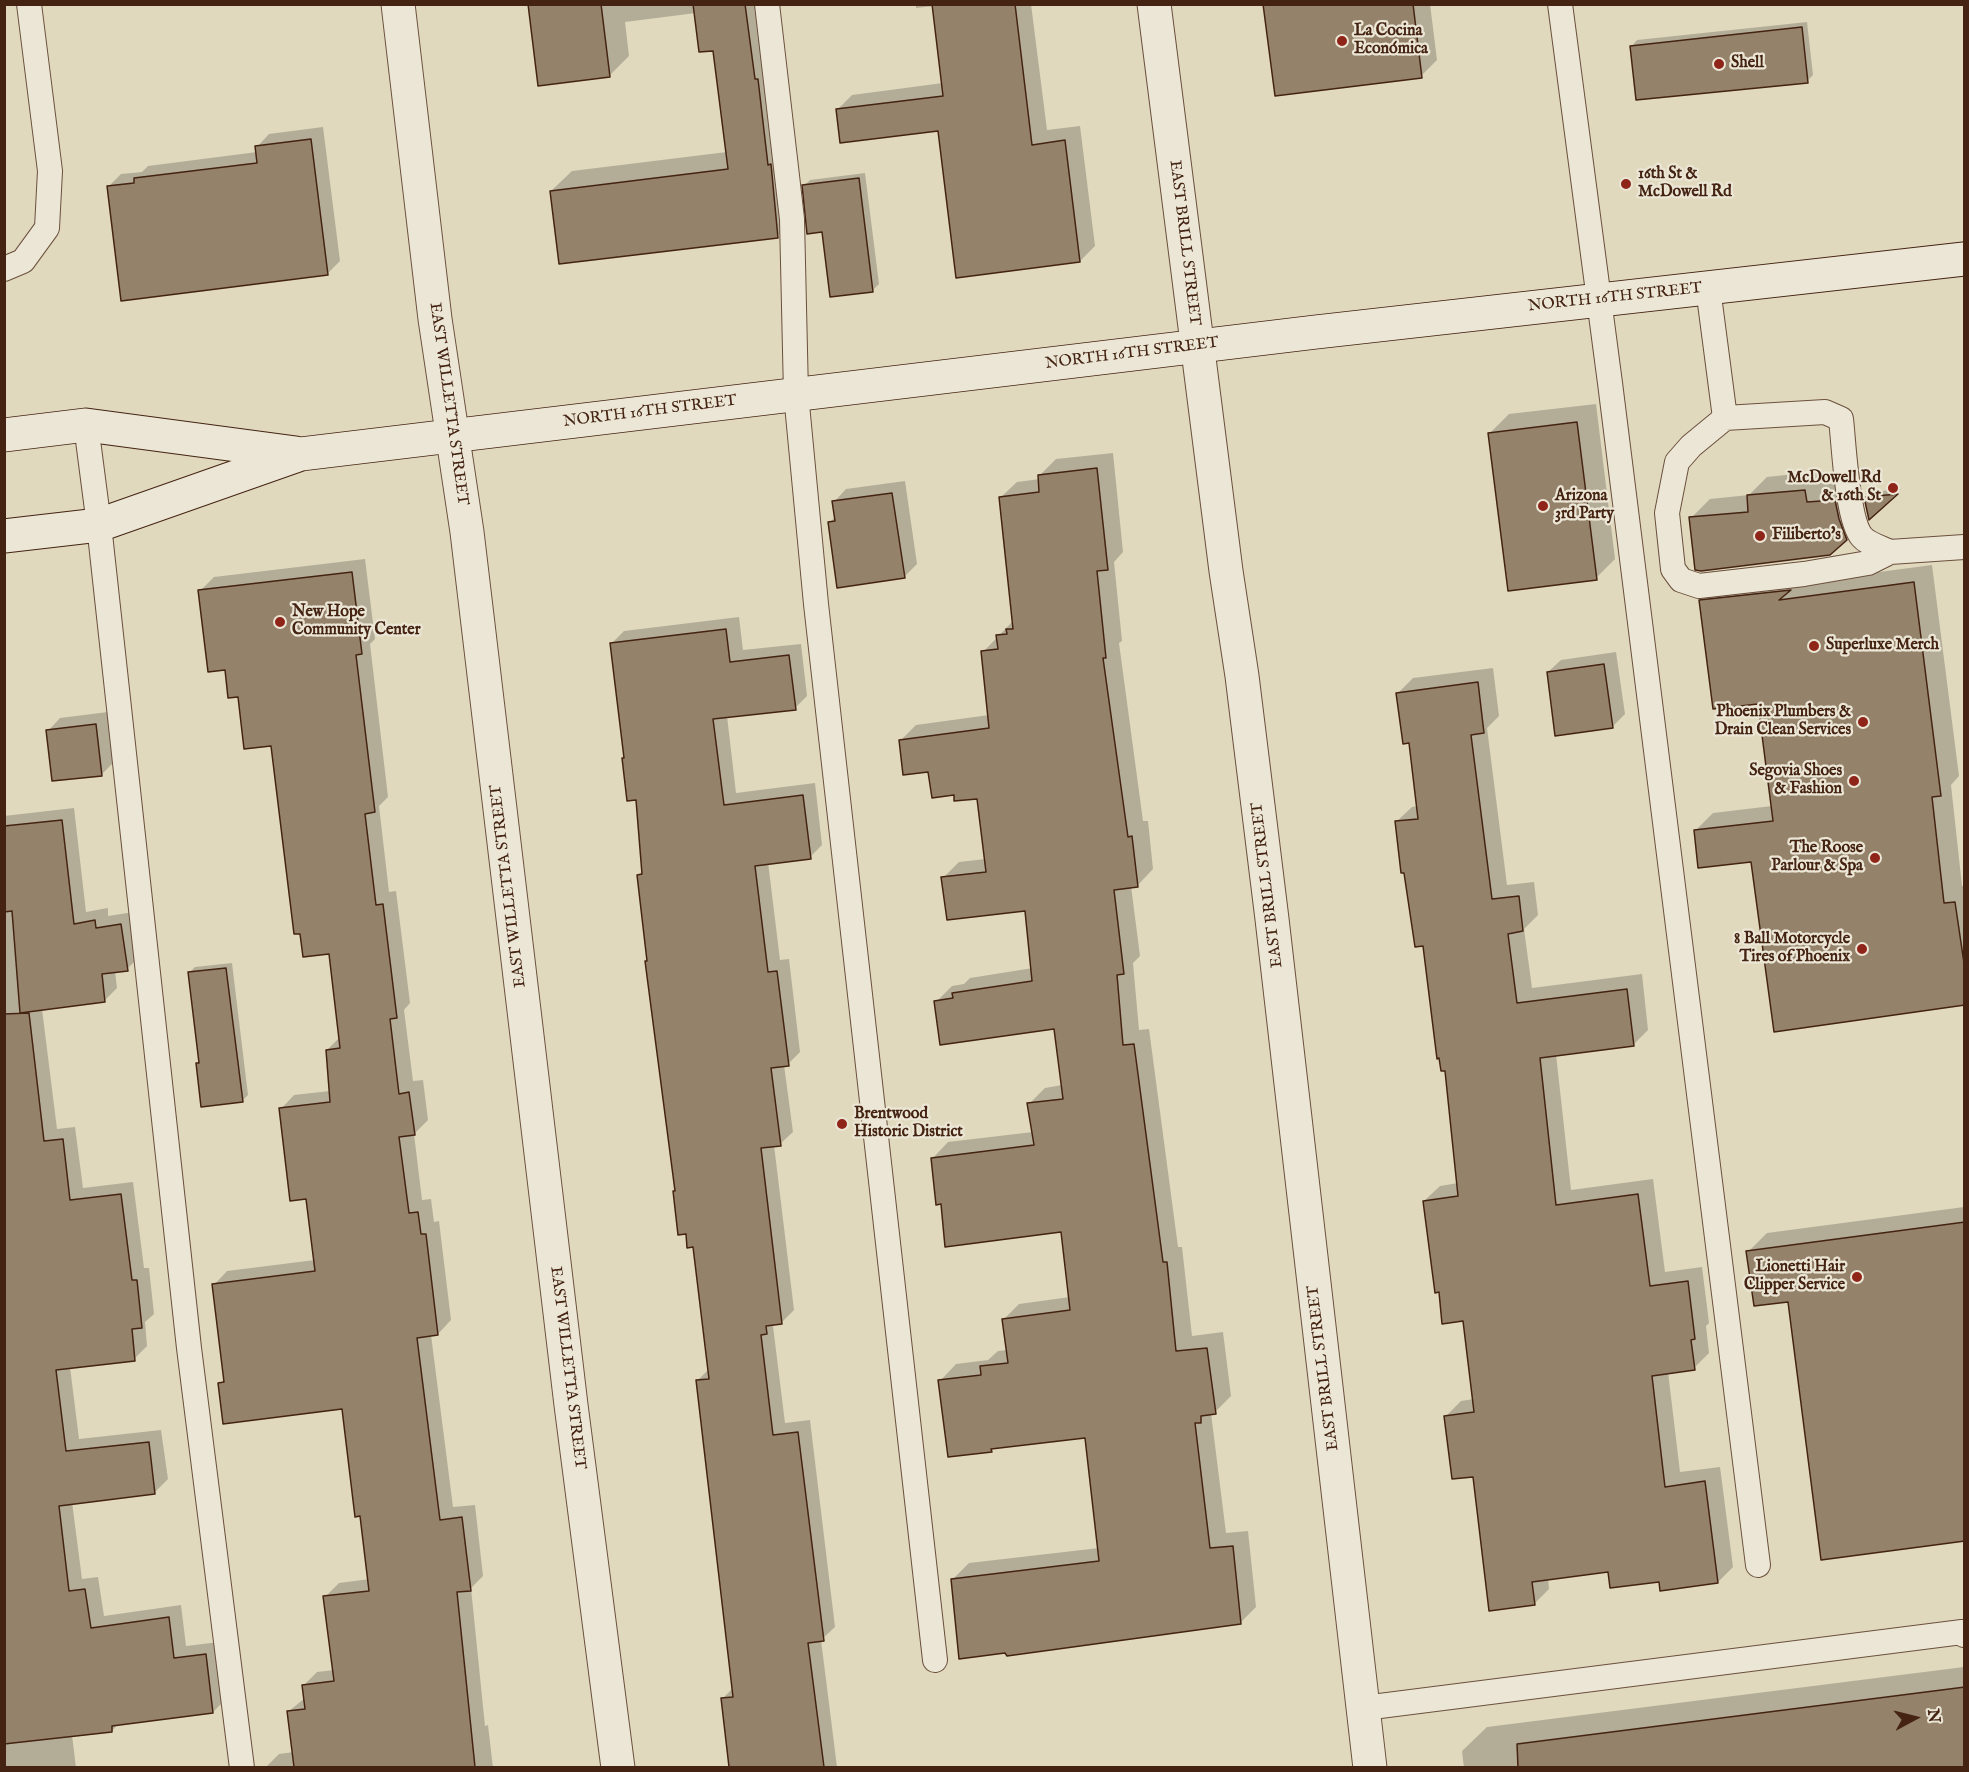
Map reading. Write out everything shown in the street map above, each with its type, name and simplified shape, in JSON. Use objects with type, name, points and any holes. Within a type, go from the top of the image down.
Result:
[{"type":"street","name":"EAST WILLETTA STREET","points":[[398,4],[435,319],[470,556],[571,1405],[618,1767]]},
{"type":"street","name":"EAST BRILL STREET","points":[[1154,4],[1272,919],[1370,1767]]},
{"type":"street","name":"NORTH 16TH STREET","points":[[4,536],[99,525],[301,454],[1197,346],[1965,258]]},
{"type":"street","name":"NORTH 16TH STREET","points":[[4,435],[86,425],[301,454]]},
{"type":"lane","points":[[4,269],[24,261],[47,228],[50,171],[29,4]]},
{"type":"lane","points":[[767,4],[792,219],[796,394],[816,604],[935,1660]]},
{"type":"lane","points":[[1560,4],[1758,1565]]},
{"type":"lane","points":[[1708,288],[1725,418]]},
{"type":"lane","points":[[1890,552],[1863,538],[1854,525],[1841,419],[1825,412],[1725,418],[1691,446],[1677,462],[1667,513],[1673,569],[1681,580],[1699,586],[1804,574],[1868,563],[1890,552],[1965,547]]},
{"type":"lane","points":[[86,425],[99,525],[189,1348],[242,1767]]},
{"type":"lane","points":[[1364,1708],[1962,1632],[1965,1635]]},
{"type":"building","points":[[528,4],[601,4],[610,77],[538,86]]},
{"type":"building","points":[[693,4],[745,4],[755,79],[758,79],[768,165],[771,164],[778,238],[559,264],[550,191],[728,169],[713,51],[699,52]]},
{"type":"building","points":[[932,4],[1015,4],[1032,145],[1065,140],[1080,262],[956,278],[938,131],[840,143],[836,109],[943,96]]},
{"type":"building","name":"La Cocina Económica","points":[[1263,4],[1413,4],[1422,78],[1275,96]]},
{"type":"building","name":"Shell","points":[[1802,27],[1808,83],[1636,100],[1630,46]]},
{"type":"building","points":[[311,139],[328,275],[121,301],[107,186],[134,183],[134,178],[257,163],[255,146]]},
{"type":"building","points":[[859,178],[873,292],[830,297],[822,232],[807,234],[802,185]]},
{"type":"building","name":"Arizona 3rd Party","points":[[1577,422],[1597,580],[1508,591],[1488,433]]},
{"type":"building","points":[[1097,468],[1108,570],[1097,571],[1106,658],[1103,658],[1128,837],[1132,836],[1138,887],[1114,890],[1124,974],[1117,975],[1123,1045],[1134,1044],[1163,1262],[1167,1262],[1176,1351],[1207,1348],[1216,1414],[1201,1416],[1201,1423],[1195,1423],[1210,1548],[1233,1546],[1241,1624],[1007,1656],[1005,1653],[959,1659],[951,1579],[1099,1561],[1085,1438],[991,1449],[992,1452],[948,1457],[938,1380],[981,1375],[980,1366],[1008,1363],[1002,1319],[1070,1310],[1061,1232],[945,1247],[941,1204],[936,1205],[931,1158],[1034,1145],[1027,1103],[1063,1099],[1054,1029],[940,1045],[934,1001],[953,998],[952,993],[1032,981],[1025,911],[947,920],[941,877],[986,872],[977,799],[954,801],[954,795],[932,798],[928,772],[903,775],[899,740],[989,728],[981,651],[998,649],[996,635],[1007,634],[1006,629],[1013,629],[999,497],[1039,492],[1038,475]]},
{"type":"building","name":"Filiberto's","points":[[1805,490],[1807,502],[1835,500],[1847,540],[1830,555],[1695,570],[1689,517],[1748,512],[1747,495]]},
{"type":"building","points":[[892,493],[905,578],[837,588],[828,522],[835,521],[832,501]]},
{"type":"building","points":[[1898,494],[1869,520],[1864,497]]},
{"type":"building","points":[[352,572],[362,654],[356,655],[375,812],[365,814],[376,905],[383,904],[397,1018],[390,1019],[399,1094],[409,1092],[415,1135],[399,1137],[409,1213],[418,1212],[421,1234],[426,1234],[438,1335],[417,1338],[440,1520],[462,1517],[471,1591],[457,1592],[475,1767],[294,1767],[287,1711],[305,1709],[302,1685],[334,1681],[323,1596],[369,1591],[360,1516],[355,1517],[342,1409],[223,1424],[218,1383],[224,1382],[212,1284],[315,1271],[306,1199],[290,1201],[279,1108],[330,1102],[326,1050],[340,1048],[329,954],[303,957],[300,934],[294,934],[271,746],[244,749],[238,697],[228,698],[225,670],[208,672],[198,590]]},
{"type":"building","points":[[1914,582],[1941,796],[1932,797],[1944,903],[1955,902],[1965,970],[1965,1005],[1774,1032],[1751,862],[1698,868],[1694,830],[1773,821],[1758,704],[1713,709],[1699,600],[1791,590],[1779,600]]},
{"type":"building","points":[[726,629],[730,662],[789,655],[796,710],[713,719],[724,805],[803,795],[811,859],[755,866],[768,972],[777,971],[789,1066],[771,1068],[781,1146],[761,1148],[782,1324],[766,1326],[767,1334],[761,1335],[773,1435],[798,1432],[824,1641],[808,1643],[824,1767],[729,1767],[721,1698],[733,1697],[696,1380],[709,1379],[693,1247],[687,1248],[686,1234],[678,1235],[673,1191],[675,1191],[645,961],[647,961],[637,875],[642,874],[636,800],[627,801],[610,643]]},
{"type":"building","points":[[1604,664],[1613,728],[1555,736],[1547,672]]},
{"type":"building","points":[[1478,682],[1484,733],[1471,735],[1492,899],[1519,896],[1523,931],[1508,934],[1517,1003],[1627,989],[1634,1046],[1540,1058],[1556,1205],[1638,1194],[1650,1286],[1688,1281],[1695,1339],[1691,1340],[1695,1370],[1652,1376],[1665,1487],[1705,1481],[1718,1583],[1660,1591],[1659,1582],[1610,1588],[1608,1572],[1532,1582],[1535,1605],[1489,1611],[1473,1477],[1452,1479],[1444,1416],[1474,1412],[1463,1321],[1442,1324],[1439,1292],[1435,1293],[1423,1201],[1458,1196],[1445,1071],[1441,1071],[1439,1058],[1437,1059],[1423,946],[1415,947],[1404,873],[1401,873],[1395,821],[1418,819],[1409,743],[1403,744],[1396,693]]},
{"type":"building","points":[[96,724],[102,776],[52,781],[46,730]]},
{"type":"building","points":[[62,820],[74,924],[95,920],[96,928],[121,924],[128,971],[102,974],[105,1002],[20,1013],[12,911],[4,912],[4,826]]},
{"type":"building","points":[[226,968],[243,1102],[201,1107],[196,1063],[199,1063],[188,972]]},
{"type":"building","points":[[29,1013],[44,1141],[63,1139],[70,1200],[121,1194],[132,1280],[137,1280],[142,1328],[132,1329],[135,1361],[56,1370],[66,1451],[149,1442],[155,1494],[59,1506],[69,1591],[85,1589],[91,1628],[169,1617],[174,1658],[206,1654],[213,1713],[112,1726],[112,1732],[4,1744],[4,1014]]},
{"type":"building","points":[[1965,1222],[1965,1541],[1821,1560],[1788,1302],[1754,1306],[1746,1251]]},
{"type":"building","points":[[1965,1687],[1965,1767],[1518,1767],[1517,1744]]},
{"type":"place","name":"La Cocina Económica","points":[[1342,41]]},
{"type":"place","name":"Shell","points":[[1719,64]]},
{"type":"place","name":"16th St & McDowell Rd","points":[[1626,184]]},
{"type":"place","name":"McDowell Rd & 16th St","points":[[1893,488]]},
{"type":"place","name":"Arizona 3rd Party","points":[[1543,506]]},
{"type":"place","name":"Filiberto's","points":[[1760,536]]},
{"type":"place","name":"New Hope Community Center","points":[[280,622]]},
{"type":"place","name":"Superluxe Merch","points":[[1814,646]]},
{"type":"place","name":"Phoenix Plumbers & Drain Clean Services","points":[[1863,722]]},
{"type":"place","name":"Segovia Shoes & Fashion","points":[[1854,781]]},
{"type":"place","name":"The Roose Parlour & Spa","points":[[1875,858]]},
{"type":"place","name":"8 Ball Motorcycle Tires of Phoenix","points":[[1862,949]]},
{"type":"place","name":"Brentwood Historic District","points":[[842,1124]]},
{"type":"place","name":"Lionetti Hair Clipper Service","points":[[1857,1277]]}]
